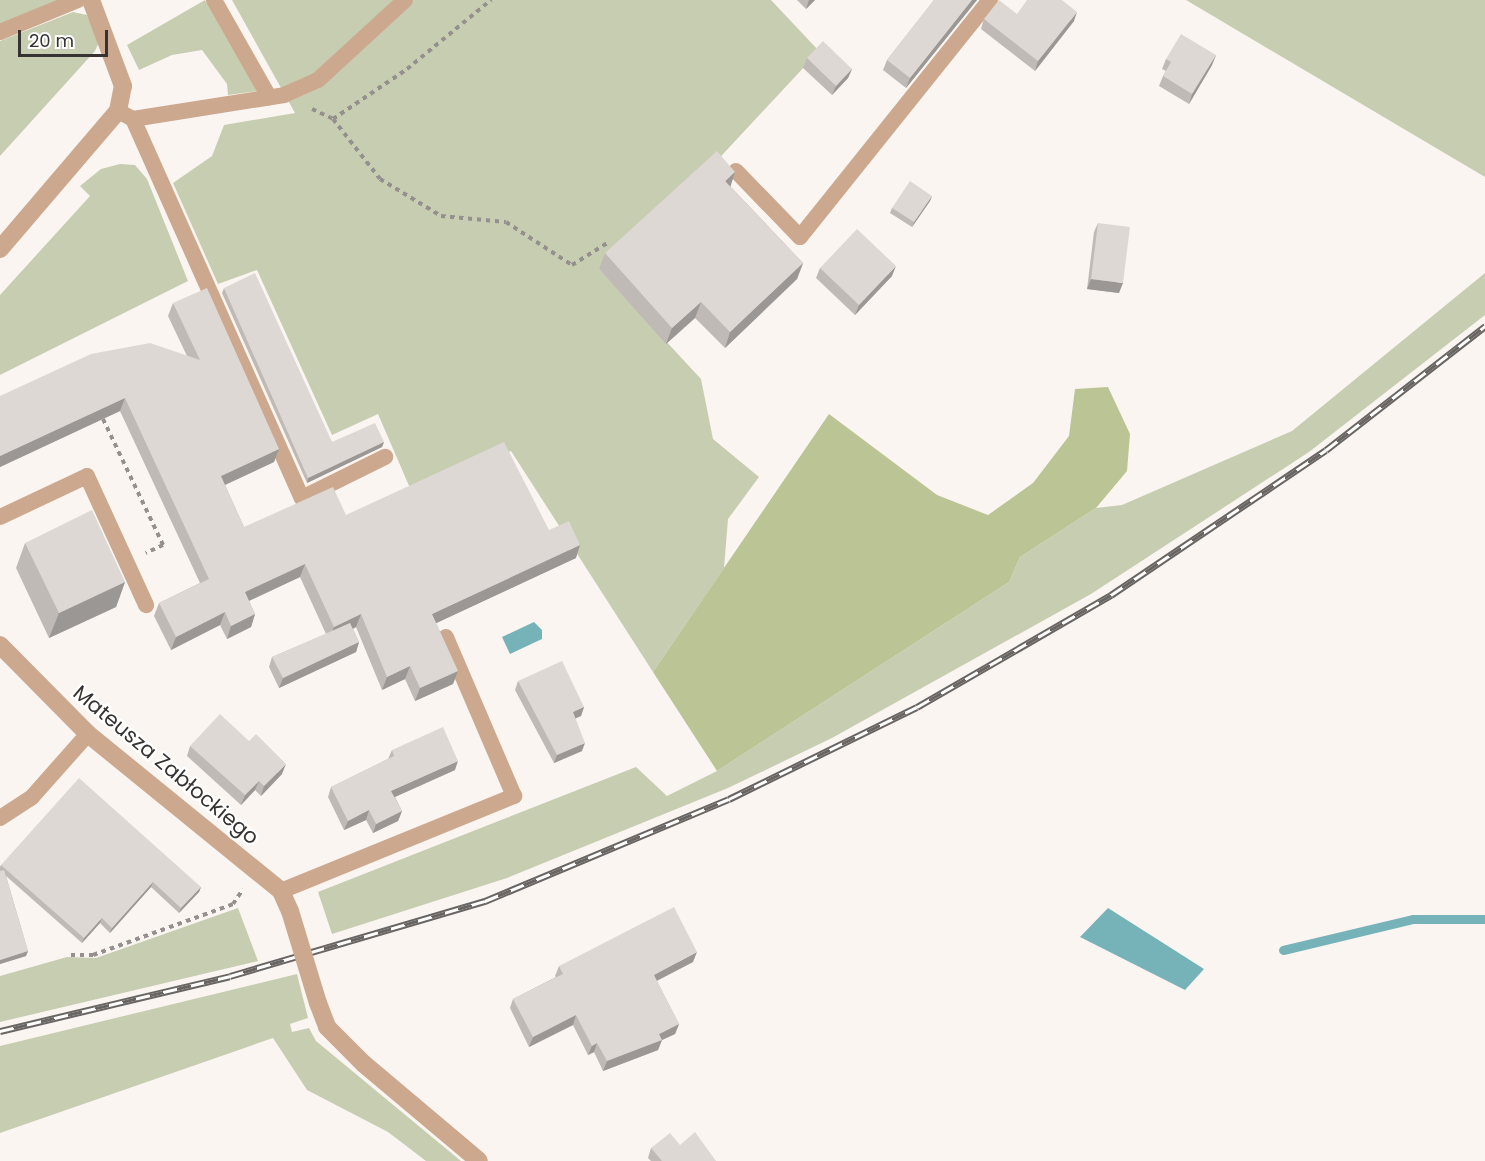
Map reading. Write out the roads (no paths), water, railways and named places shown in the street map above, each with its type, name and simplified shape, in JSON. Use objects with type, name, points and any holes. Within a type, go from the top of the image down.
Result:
[{"type":"street","points":[[0,249],[126,115],[123,86],[91,0]]},
{"type":"street","name":"Mateusza Zabłockiego","points":[[0,645],[88,734],[281,891],[290,910],[327,1027],[364,1064],[479,1161]]},
{"type":"lane","points":[[0,32],[78,0]]},
{"type":"lane","points":[[214,0],[276,96]]},
{"type":"lane","points":[[385,457],[302,498],[126,115],[276,96],[318,80],[405,0]]},
{"type":"lane","points":[[736,171],[800,237],[990,0]]},
{"type":"lane","points":[[0,517],[87,477],[146,605]]},
{"type":"lane","points":[[281,891],[514,796],[446,637]]},
{"type":"lane","points":[[0,818],[32,797],[88,734]]},
{"type":"water","points":[[534,622],[542,630],[542,639],[510,654],[502,637]]},
{"type":"water","points":[[1108,908],[1204,969],[1185,990],[1080,937]]},
{"type":"waterway","points":[[1283,950],[1413,919],[1485,919]]},
{"type":"railway","points":[[0,1031],[230,976],[485,901],[729,799],[917,707],[1111,595],[1326,450],[1485,326]]}]
